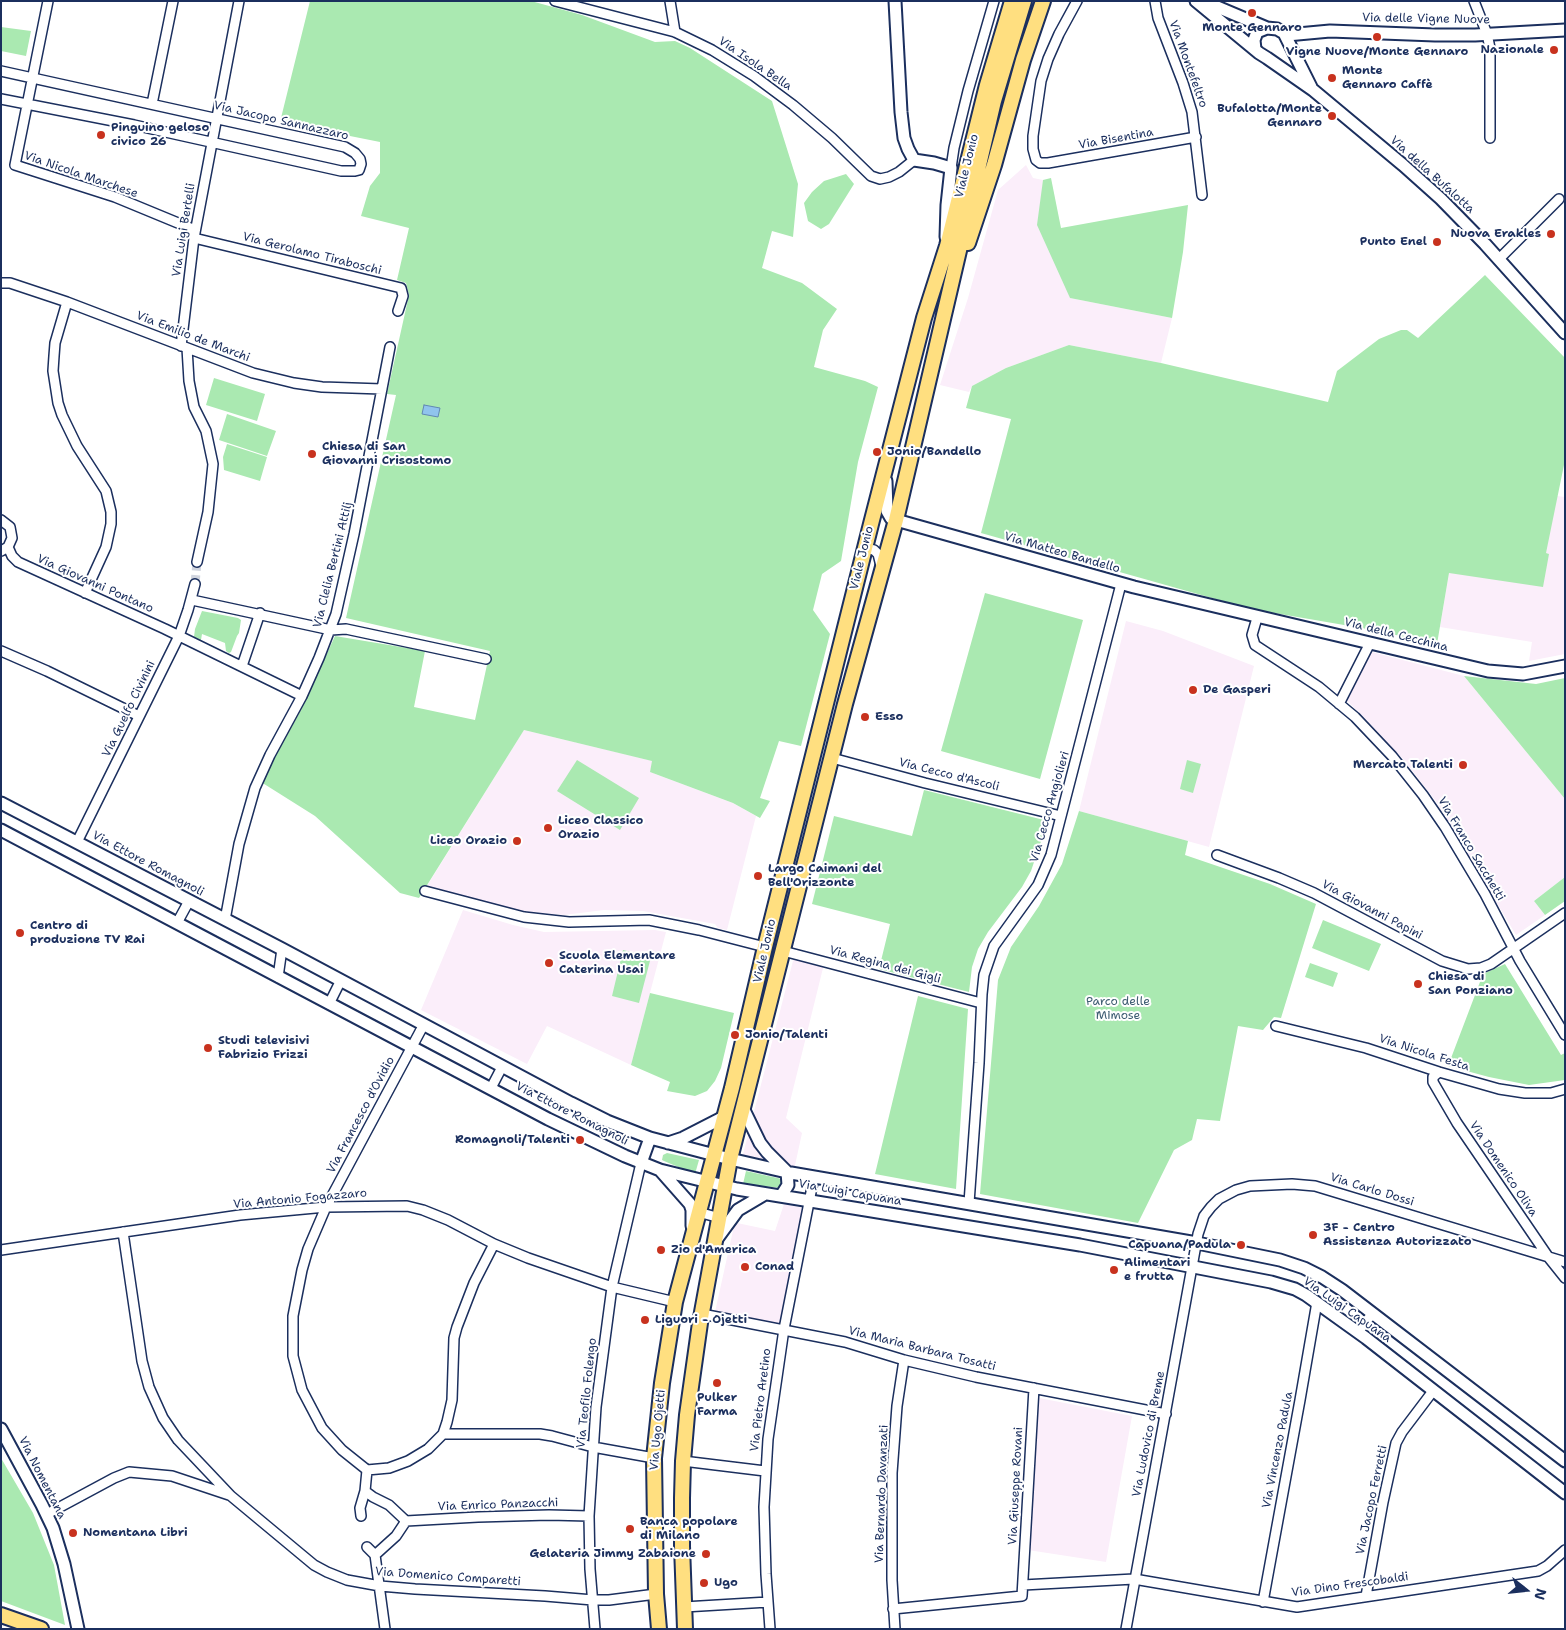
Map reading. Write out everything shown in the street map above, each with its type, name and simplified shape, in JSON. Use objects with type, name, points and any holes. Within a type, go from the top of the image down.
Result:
[{"type":"main road","name":"Viale Jonio","points":[[706,1182],[746,1034],[886,462],[924,318],[947,246],[990,72],[1012,1]]},
{"type":"main road","name":"Viale Jonio","points":[[716,1240],[730,1159],[832,758],[896,520],[998,87],[1024,1]]},
{"type":"main road","points":[[948,295],[988,186],[1023,60],[1043,1]]},
{"type":"main road","name":"Via Ugo Ojetti","points":[[659,1629],[656,1594],[654,1458],[662,1382],[675,1302],[706,1182]]},
{"type":"main road","points":[[685,1629],[682,1546],[683,1461],[688,1408],[702,1314],[716,1240]]},
{"type":"main road","points":[[1,1616],[41,1629]]},
{"type":"street","points":[[26,104],[48,1]]},
{"type":"street","points":[[152,104],[173,1]]},
{"type":"street","name":"Via Luigi Bertelli","points":[[184,347],[185,301],[195,234],[239,1]]},
{"type":"street","name":"Via Isola Bella","points":[[555,1],[675,32],[718,53],[784,98],[822,129],[871,176],[880,178],[889,176],[914,160]]},
{"type":"street","points":[[670,1],[675,32]]},
{"type":"street","points":[[895,1],[902,125],[906,144],[914,160],[951,168]]},
{"type":"street","points":[[947,246],[946,216],[954,148],[994,1]]},
{"type":"street","name":"Via Bisentina","points":[[1077,1],[1052,49],[1039,88],[1033,145],[1035,158],[1040,163],[1048,163],[1196,137]]},
{"type":"street","name":"Via Montefeltro","points":[[1155,1],[1158,18],[1191,106],[1202,195]]},
{"type":"street","points":[[1196,1],[1259,54],[1267,58],[1276,58],[1286,52],[1288,38]]},
{"type":"street","points":[[1203,1],[1267,28],[1277,29],[1288,38],[1313,90]]},
{"type":"street","points":[[1474,1],[1487,34],[1490,56],[1490,138]]},
{"type":"street","points":[[1255,49],[1254,40],[1257,32],[1267,28]]},
{"type":"street","name":"Via delle Vigne Nuove","points":[[1288,38],[1330,31],[1435,35],[1565,30]]},
{"type":"street","name":"Via della Bufalotta","points":[[1267,58],[1313,90],[1403,165],[1448,206],[1499,259],[1565,333]]},
{"type":"street","name":"Via Jacopo Sannazzaro","points":[[1,71],[345,147],[356,153],[361,164],[358,170],[341,171],[134,125],[1,99]]},
{"type":"street","name":"Via Nicola Marchese","points":[[26,104],[15,165],[115,197],[195,234]]},
{"type":"street","points":[[1499,259],[1559,199]]},
{"type":"street","name":"Via Gerolamo Tiraboschi","points":[[195,234],[401,288],[403,296],[398,311]]},
{"type":"street","name":"Via Emilio de Marchi","points":[[1,283],[10,283],[67,302],[253,373],[294,383],[330,388],[382,389]]},
{"type":"street","points":[[67,302],[54,356],[53,371],[58,403],[66,425],[77,446],[106,491],[111,512],[111,524],[106,547],[85,593]]},
{"type":"street","points":[[184,347],[194,407],[206,431],[213,464],[208,512],[197,562]]},
{"type":"street","name":"Via Clelia Bertini Attilj","points":[[225,920],[237,850],[255,788],[270,755],[302,696],[331,630],[336,614],[354,534],[390,347]]},
{"type":"street","points":[[886,462],[886,508],[888,514],[896,520]]},
{"type":"street","points":[[1,520],[7,523],[12,532],[11,543],[5,549]]},
{"type":"street","name":"Via Matteo Bandello","points":[[896,520],[1121,584],[1222,609]]},
{"type":"street","points":[[865,548],[874,550],[878,554],[881,576]]},
{"type":"street","name":"Via Giovanni Pontano","points":[[5,549],[18,562],[179,636],[302,696]]},
{"type":"street","name":"Via Guelfo Civinini","points":[[77,842],[179,636],[192,600],[195,584]]},
{"type":"street","name":"Via Cecco Angiolieri","points":[[969,1203],[984,975],[991,953],[999,938],[1044,874],[1051,855],[1121,584]]},
{"type":"street","points":[[192,600],[260,613],[331,630],[346,629],[486,659]]},
{"type":"street","name":"Via della Cecchina","points":[[1222,609],[1494,672],[1522,674],[1565,666]]},
{"type":"street","points":[[242,666],[260,613]]},
{"type":"street","name":"Via Franco Sacchetti","points":[[1258,618],[1252,638],[1254,645],[1312,683],[1362,724],[1392,756],[1429,803],[1445,826],[1549,1011],[1565,1035]]},
{"type":"street","points":[[1339,704],[1370,643]]},
{"type":"street","points":[[1,651],[47,671],[139,716]]},
{"type":"street","name":"Via Cecco d'Ascoli","points":[[832,758],[1061,816]]},
{"type":"street","name":"Via Ettore Romagnoli","points":[[1,804],[282,949],[502,1068],[607,1121],[650,1138],[788,1172]]},
{"type":"street","name":"Via Ettore Romagnoli","points":[[1,830],[548,1119],[641,1163],[660,1170],[726,1187],[781,1196]]},
{"type":"street","name":"Via Giovanni Papini","points":[[1217,855],[1280,878],[1314,893],[1452,965],[1468,969],[1480,968],[1491,964],[1514,950],[1565,913]]},
{"type":"street","points":[[425,891],[524,917],[568,922],[649,920],[766,947]]},
{"type":"street","points":[[177,923],[189,901]]},
{"type":"street","points":[[278,977],[282,949]]},
{"type":"street","name":"Via Regina dei Gigli","points":[[783,951],[981,1003]]},
{"type":"street","points":[[329,1004],[341,980]]},
{"type":"street","name":"Via Francesco d'Ovidio","points":[[367,1470],[342,1450],[322,1428],[302,1390],[294,1362],[292,1345],[293,1316],[308,1249],[326,1207],[423,1026]]},
{"type":"street","name":"Via Nicola Festa","points":[[1276,1026],[1366,1048],[1499,1089],[1525,1093],[1551,1093],[1565,1089]]},
{"type":"street","points":[[491,1088],[502,1068]]},
{"type":"street","name":"Via Domenico Oliva","points":[[1439,1072],[1433,1078],[1434,1084],[1457,1123],[1549,1258],[1565,1278]]},
{"type":"street","points":[[743,1108],[760,1143],[788,1172]]},
{"type":"street","points":[[668,1143],[683,1138],[724,1117]]},
{"type":"street","points":[[641,1163],[650,1138]]},
{"type":"street","name":"Via Teofilo Folengo","points":[[595,1629],[590,1569],[593,1447],[612,1287],[641,1163]]},
{"type":"street","points":[[660,1170],[690,1204],[692,1210],[692,1234]]},
{"type":"street","name":"Via Luigi Capuana","points":[[1565,1461],[1322,1277],[1304,1268],[1280,1260],[1197,1243],[788,1172],[788,1185],[781,1196],[1080,1245],[1287,1286],[1300,1291],[1358,1332],[1565,1493]]},
{"type":"street","name":"Via Pietro Aretino","points":[[770,1629],[765,1539],[765,1471],[772,1399],[814,1177]]},
{"type":"street","name":"Via Carlo Dossi","points":[[1197,1243],[1204,1216],[1224,1196],[1250,1186],[1292,1184],[1315,1186],[1565,1262]]},
{"type":"street","points":[[716,1240],[738,1210],[765,1194]]},
{"type":"street","name":"Via Antonio Fogazzaro","points":[[1,1250],[240,1215],[326,1207],[407,1206],[448,1220],[494,1244],[528,1258],[612,1287],[675,1302]]},
{"type":"street","points":[[698,1212],[720,1218]]},
{"type":"street","name":"Via Domenico Comparetti","points":[[123,1232],[142,1362],[156,1405],[170,1431],[231,1496],[314,1565],[347,1580],[380,1586],[593,1600],[609,1600],[656,1594]]},
{"type":"street","name":"Via Ludovico di Breme","points":[[1126,1629],[1197,1243]]},
{"type":"street","points":[[360,1516],[367,1470],[390,1468],[408,1461],[428,1449],[443,1434],[452,1400],[456,1327],[468,1297],[494,1244]]},
{"type":"street","name":"Via Vincenzo Padula","points":[[1263,1602],[1316,1302]]},
{"type":"street","name":"Via Maria Barbara Tosatti","points":[[702,1314],[845,1342],[904,1360],[976,1377],[1166,1414]]},
{"type":"street","points":[[1358,1332],[1372,1314]]},
{"type":"street","name":"Via Bernardo Davanzati","points":[[895,1629],[893,1609],[892,1473],[898,1399],[904,1360]]},
{"type":"street","name":"Via Giuseppe Rovani","points":[[893,1609],[1022,1596],[1034,1388]]},
{"type":"street","name":"Via Jacopo Ferretti","points":[[1366,1596],[1393,1452],[1402,1432],[1433,1391]]},
{"type":"street","name":"Via Nomentana","points":[[1,1429],[47,1514],[57,1539],[78,1629]]},
{"type":"street","points":[[443,1434],[540,1434],[593,1447],[654,1458]]},
{"type":"street","points":[[683,1461],[765,1471]]},
{"type":"street","points":[[47,1514],[129,1472],[172,1476],[231,1496]]},
{"type":"street","points":[[365,1491],[372,1497],[388,1504],[406,1521],[396,1536],[375,1555]]},
{"type":"street","name":"Via Enrico Panzacchi","points":[[406,1521],[549,1515],[590,1516]]},
{"type":"street","points":[[367,1547],[375,1555],[385,1629]]},
{"type":"street","name":"Via Dino Frescobaldi","points":[[1023,1585],[1134,1579],[1297,1607],[1538,1571],[1547,1566],[1565,1550]]},
{"type":"street","points":[[684,1607],[768,1602]]},
{"type":"shaded area","points":[[1026,165],[1033,178],[1043,180],[1042,196],[1070,298],[1172,318],[1161,363],[1069,345],[1006,368],[972,386],[969,392],[940,385],[968,298],[998,190]]},
{"type":"shaded area","points":[[1557,496],[1565,497],[1565,654],[1529,661],[1532,642],[1440,627],[1449,573],[1549,554],[1545,553]]},
{"type":"shaded area","points":[[1126,621],[1163,631],[1254,666],[1209,847],[1079,811]]},
{"type":"shaded area","points":[[1372,652],[1464,676],[1565,799],[1565,877],[1534,901],[1545,915],[1516,935],[1435,800],[1403,759],[1346,700]]},
{"type":"shaded area","name":"Liceo Classico Orazio","points":[[524,730],[653,761],[650,772],[733,803],[756,816],[727,930],[718,928],[715,924],[643,911],[604,910],[564,915],[522,911],[427,886]]},
{"type":"shaded area","name":"Scuola Elementare Caterina Usai","points":[[463,910],[544,932],[655,930],[666,932],[631,1065],[547,1026],[527,1064],[421,1010]]},
{"type":"shaded area","points":[[794,957],[824,964],[786,1118],[802,1133],[794,1170],[742,1158]]},
{"type":"shaded area","points":[[784,1204],[802,1208],[782,1326],[715,1312],[734,1226],[737,1223],[775,1231]]},
{"type":"shaded area","points":[[1039,1398],[1132,1416],[1106,1562],[1028,1550]]},
{"type":"green space","points":[[310,1],[531,1],[582,15],[655,42],[675,41],[690,48],[772,101],[798,184],[793,237],[772,231],[762,268],[802,283],[837,309],[823,330],[814,367],[865,381],[878,387],[858,462],[841,561],[822,574],[813,610],[830,634],[801,746],[779,741],[760,798],[770,801],[760,818],[733,803],[650,772],[652,761],[524,730],[419,898],[400,893],[315,816],[261,782],[301,710],[335,636],[425,651],[414,707],[475,720],[490,651],[346,618],[396,395],[387,394],[409,295],[406,283],[397,280],[409,228],[361,216],[370,186],[380,173],[380,142],[280,122]]},
{"type":"green space","points":[[1,27],[31,31],[26,56],[1,51]]},
{"type":"green space","points":[[846,174],[854,184],[829,224],[821,229],[808,221],[804,203],[812,192],[824,181]]},
{"type":"green space","points":[[1051,178],[1061,228],[1188,205],[1183,252],[1172,318],[1070,298],[1037,225],[1043,180]]},
{"type":"green space","points":[[1485,275],[1565,358],[1565,460],[1546,553],[1549,554],[1543,587],[1449,573],[1437,644],[1373,630],[1251,609],[981,533],[1011,419],[966,408],[972,386],[1006,368],[1069,345],[1161,363],[1328,402],[1337,371],[1379,339],[1401,330],[1407,330],[1418,338]]},
{"type":"green space","points":[[214,378],[265,394],[257,421],[206,405]]},
{"type":"green space","points":[[227,414],[276,431],[267,456],[219,440]]},
{"type":"green space","points":[[227,444],[267,457],[260,481],[224,470],[223,457]]},
{"type":"green space","points":[[985,593],[1083,620],[1040,779],[941,751]]},
{"type":"green space","points":[[202,611],[241,620],[239,633],[231,652],[226,651],[225,643],[202,634],[201,640],[194,637]]},
{"type":"green space","points":[[1464,676],[1536,684],[1565,678],[1565,799]]},
{"type":"green space","points":[[577,760],[639,798],[620,830],[557,791]]},
{"type":"green space","points":[[1187,760],[1201,764],[1193,793],[1180,789]]},
{"type":"green space","points":[[924,790],[1048,821],[1031,871],[1022,887],[988,932],[978,949],[972,967],[969,992],[879,969],[890,924],[812,904],[834,816],[912,836]]},
{"type":"green space","name":"Parco delle Mimose","points":[[1079,811],[1188,841],[1185,855],[1270,884],[1316,904],[1281,1018],[1274,1017],[1263,1030],[1238,1026],[1220,1121],[1197,1119],[1192,1140],[1174,1150],[1138,1223],[980,1194],[998,980],[1011,947],[1039,906],[1062,864]]},
{"type":"green space","points":[[1565,877],[1565,901],[1545,915],[1534,901]]},
{"type":"green space","points":[[1323,920],[1381,944],[1369,971],[1312,948]]},
{"type":"green space","points":[[623,950],[651,957],[639,1003],[612,996]]},
{"type":"green space","points":[[1310,963],[1338,973],[1333,987],[1305,977]]},
{"type":"green space","points":[[1505,964],[1561,1055],[1565,1053],[1565,1080],[1529,1085],[1448,1066],[1483,974]]},
{"type":"green space","points":[[650,993],[734,1013],[721,1068],[715,1081],[707,1091],[695,1096],[667,1091],[670,1082],[631,1065]]},
{"type":"green space","points":[[918,996],[968,1009],[956,1189],[875,1174]]},
{"type":"green space","points":[[667,1153],[699,1160],[695,1174],[662,1160],[663,1155]]},
{"type":"green space","points":[[746,1171],[784,1181],[781,1188],[743,1184]]},
{"type":"green space","points":[[1,1458],[33,1513],[54,1565],[65,1625],[1,1601]]},
{"type":"water","points":[[424,405],[440,408],[438,417],[422,414]]},
{"type":"tunnel","points":[[195,584],[197,562]]},
{"type":"place","name":"Monte Gennaro","points":[[1252,13]]},
{"type":"place","name":"Vigne Nuove/Monte Gennaro","points":[[1377,37]]},
{"type":"place","name":"Nazionale","points":[[1554,50]]},
{"type":"place","name":"Monte Gennaro Caffè","points":[[1332,78]]},
{"type":"place","name":"Bufalotta/Monte Gennaro","points":[[1332,116]]},
{"type":"place","name":"Pinguino geloso civico 26","points":[[101,135]]},
{"type":"place","name":"Nuova Erakles","points":[[1551,234]]},
{"type":"place","name":"Punto Enel","points":[[1437,242]]},
{"type":"place","name":"Jonio/Bandello","points":[[877,452]]},
{"type":"place","name":"Chiesa di San Giovanni Crisostomo","points":[[312,454]]},
{"type":"place","name":"De Gasperi","points":[[1193,690]]},
{"type":"place","name":"Esso","points":[[865,717]]},
{"type":"place","name":"Mercato Talenti","points":[[1463,765]]},
{"type":"place","name":"Liceo Classico Orazio","points":[[548,828]]},
{"type":"place","name":"Liceo Orazio","points":[[517,841]]},
{"type":"place","name":"Largo Caimani del Bell'Orizzonte","points":[[758,876]]},
{"type":"place","name":"Centro di produzione TV Rai","points":[[20,933]]},
{"type":"place","name":"Scuola Elementare Caterina Usai","points":[[549,963]]},
{"type":"place","name":"Chiesa di San Ponziano","points":[[1418,984]]},
{"type":"place","name":"Jonio/Talenti","points":[[735,1035]]},
{"type":"place","name":"Studi televisivi Fabrizio Frizzi","points":[[208,1048]]},
{"type":"place","name":"Romagnoli/Talenti","points":[[580,1140]]},
{"type":"place","name":"3F - Centro Assistenza Autorizzato","points":[[1313,1235]]},
{"type":"place","name":"Capuana/Padula","points":[[1241,1245]]},
{"type":"place","name":"Zio d'America","points":[[661,1250]]},
{"type":"place","name":"Conad","points":[[745,1267]]},
{"type":"place","name":"Alimentari e frutta","points":[[1114,1270]]},
{"type":"place","name":"Liguori - Ojetti","points":[[645,1320]]},
{"type":"place","name":"Pulker Farma","points":[[717,1383]]},
{"type":"place","name":"Banca popolare di Milano","points":[[630,1529]]},
{"type":"place","name":"Nomentana Libri","points":[[73,1533]]},
{"type":"place","name":"Gelateria Jimmy Zabaione","points":[[706,1554]]},
{"type":"place","name":"Ugo","points":[[704,1583]]}]
